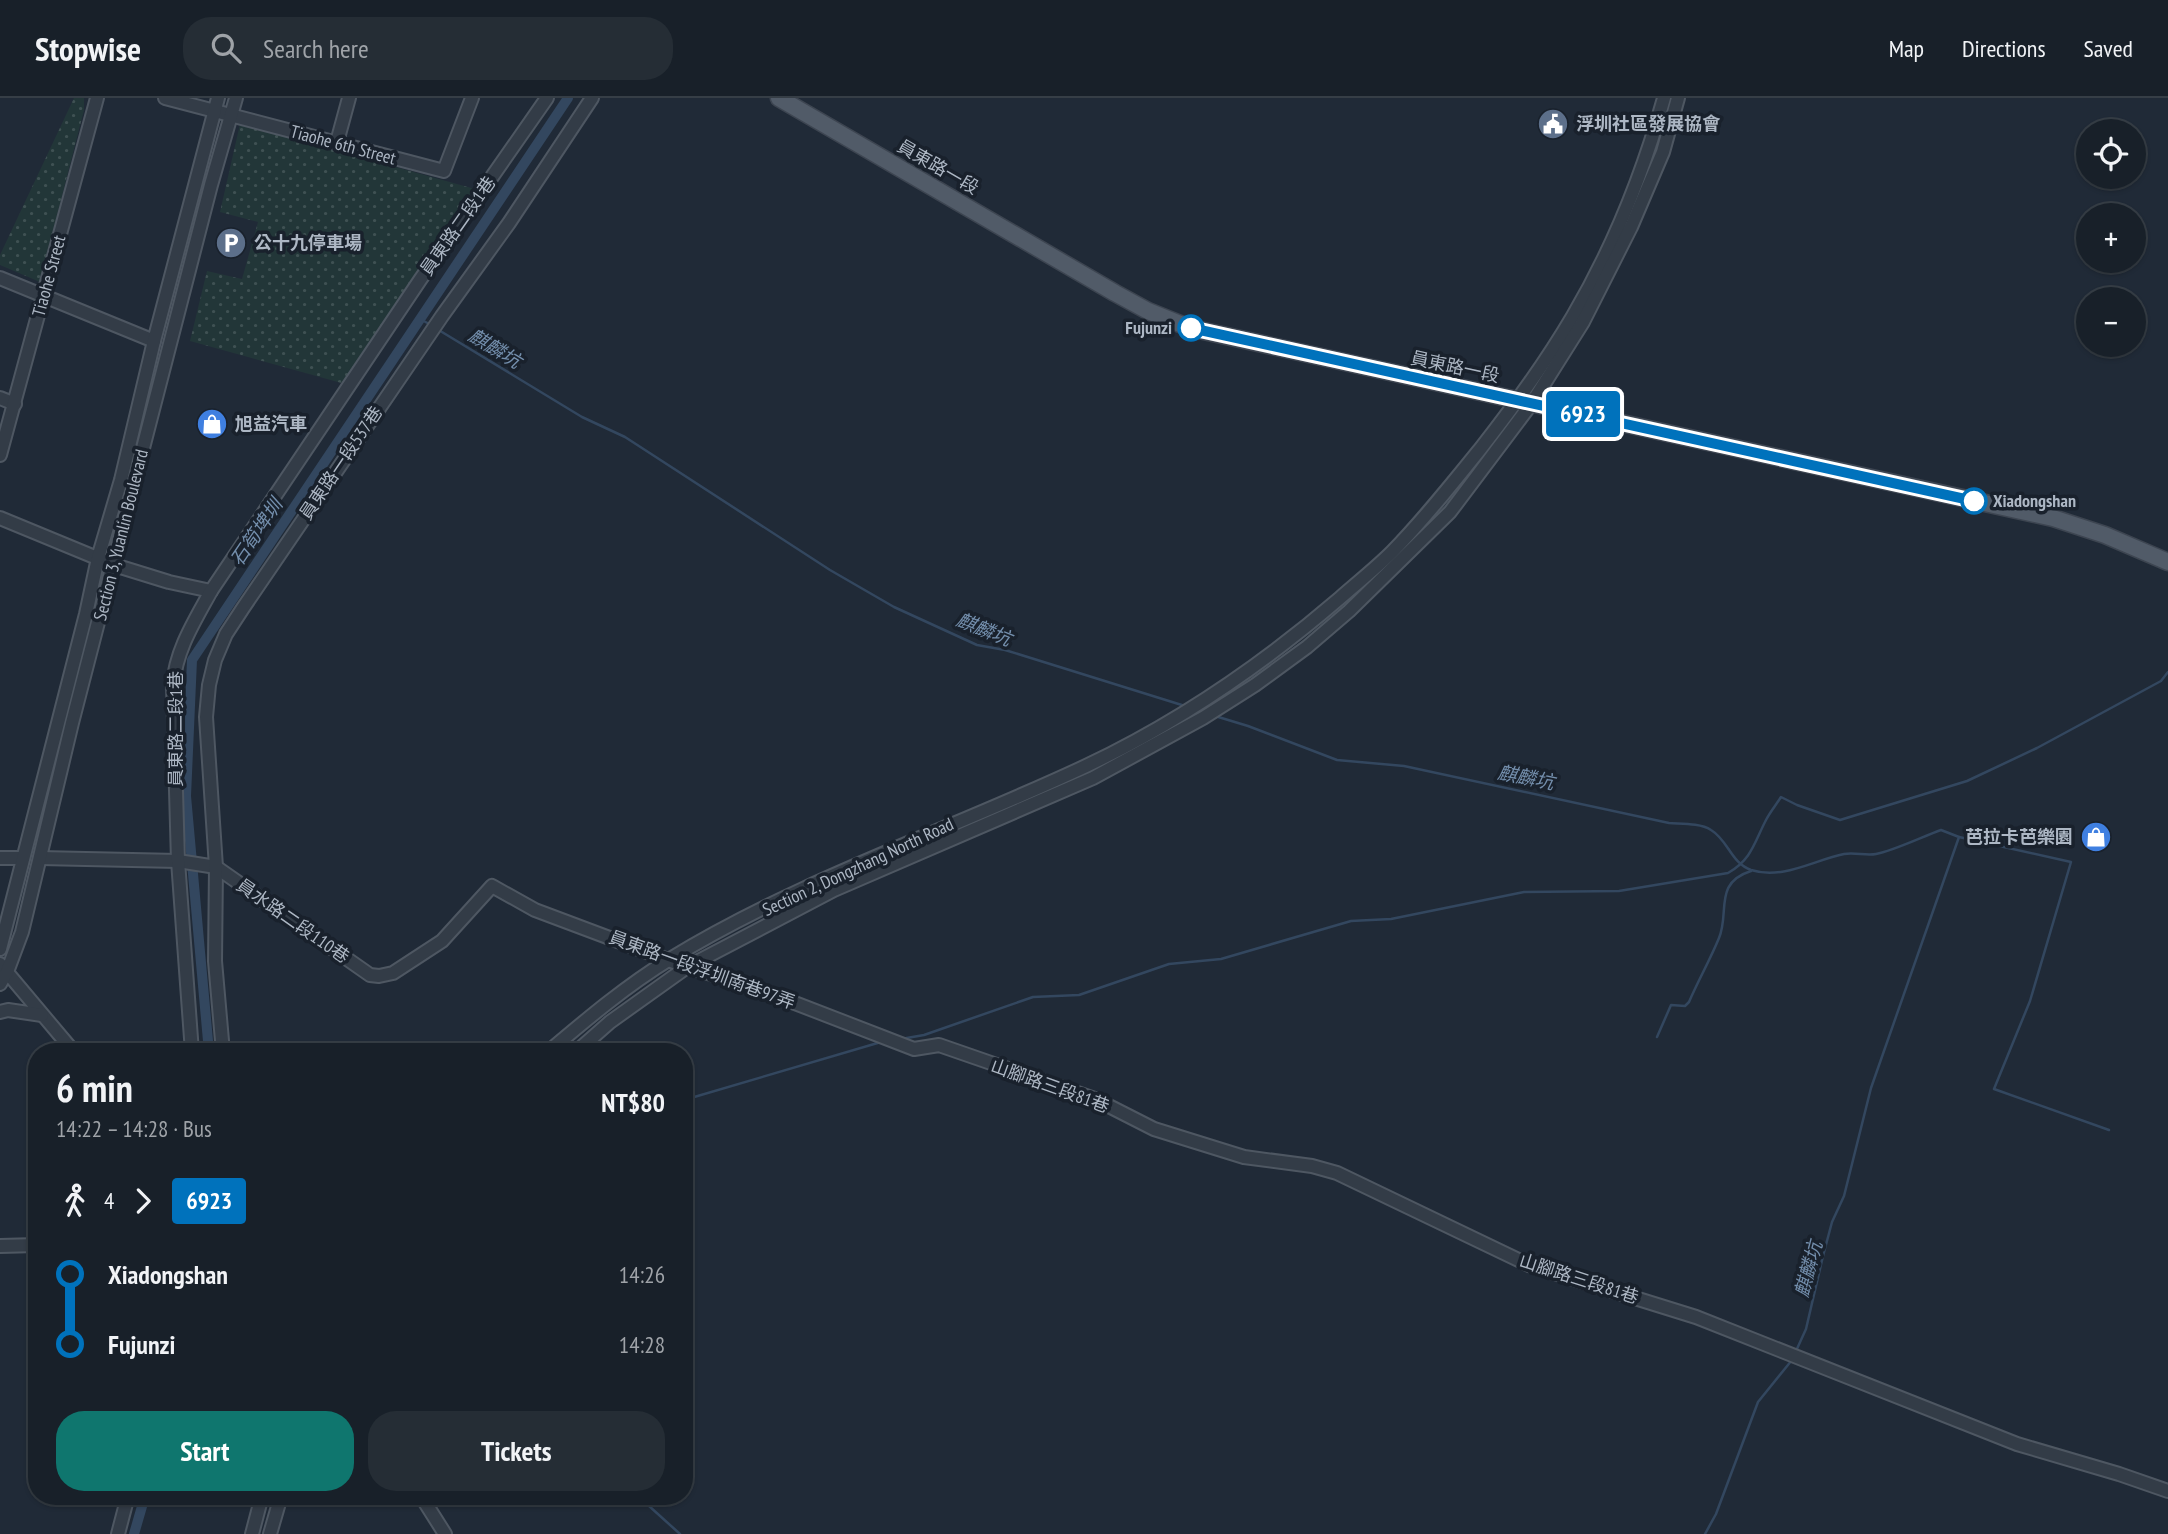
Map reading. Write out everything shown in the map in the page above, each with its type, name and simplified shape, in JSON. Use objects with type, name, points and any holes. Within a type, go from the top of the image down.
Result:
[{"type":"main road","name":"員東路一段","points":[[779,98],[1115,293],[1190,328],[2053,518],[2105,535],[2168,562]]},
{"type":"street","name":"Tiaohe Street","points":[[0,455],[97,98]]},
{"type":"street","name":"Tiaohe 6th Street","points":[[165,98],[217,104],[232,117],[337,142],[444,172],[472,98]]},
{"type":"street","name":"Section 3, Yuanlin Boulevard","points":[[0,984],[4,968],[22,932],[72,723],[211,185],[236,98]]},
{"type":"street","points":[[337,142],[349,98]]},
{"type":"street","name":"員東路二段1巷","points":[[191,1043],[178,861],[173,685],[174,666],[181,646],[211,591],[412,292],[547,98]]},
{"type":"street","name":"員東路一段537巷","points":[[222,1043],[215,961],[216,867],[206,717],[215,660],[226,634],[592,98]]},
{"type":"street","name":"Section 2, Dongzhang North Road","points":[[1525,402],[1620,223],[1650,147],[1664,98]]},
{"type":"street","name":"Section 2, Dongzhang North Road","points":[[586,1043],[610,1022],[687,967],[834,890],[1093,778],[1255,685],[1307,647],[1349,611],[1450,512],[1583,323],[1631,227],[1663,152],[1678,98]]},
{"type":"street","name":"Section 3, Yuanlin Boulevard","points":[[0,948],[5,908],[23,858],[98,558],[121,480],[217,104]]},
{"type":"street","points":[[0,278],[155,341]]},
{"type":"street","points":[[0,398],[15,404]]},
{"type":"street","points":[[0,518],[114,565],[169,582],[211,591]]},
{"type":"street","name":"Section 2, Dongzhang North Road","points":[[558,1043],[599,1008],[669,960],[723,929],[829,877],[1087,765],[1185,713],[1205,712]]},
{"type":"street","points":[[0,858],[23,858]]},
{"type":"street","points":[[40,858],[178,861],[216,867]]},
{"type":"street","name":"員水路二段110巷","points":[[216,867],[370,975],[379,976],[393,973],[442,940],[492,886]]},
{"type":"street","name":"員東路一段浮圳南巷97弄","points":[[492,886],[535,909],[687,967],[743,983],[914,1049]]},
{"type":"street","points":[[4,968],[66,1043]]},
{"type":"street","points":[[0,1012],[8,1010],[42,1015]]},
{"type":"street","name":"山腳路三段81巷","points":[[914,1049],[939,1045],[1095,1099],[1154,1129],[1244,1157],[1312,1166],[1337,1173],[1529,1265],[1696,1317],[2017,1444],[2168,1491]]},
{"type":"street","points":[[0,1245],[28,1245]]},
{"type":"street","points":[[118,1534],[126,1505]]},
{"type":"street","points":[[251,1505],[252,1534]]},
{"type":"street","points":[[252,1534],[260,1505]]},
{"type":"street","points":[[270,1534],[278,1505]]},
{"type":"street","points":[[427,1505],[445,1534]]},
{"type":"green space","points":[[74,98],[84,98],[84,110],[40,282],[0,265],[0,255]]},
{"type":"green space","points":[[240,124],[475,189],[345,384],[190,341],[207,271],[242,279],[258,222],[220,212]]},
{"type":"waterway","name":"石筍埤圳","points":[[208,1043],[186,796],[192,660],[568,98]]},
{"type":"waterway","name":"麒麟坑","points":[[420,319],[431,325]]},
{"type":"waterway","name":"麒麟坑","points":[[437,329],[582,417],[625,437],[830,570],[894,607],[977,645],[1005,650],[1185,706]]},
{"type":"waterway","points":[[901,1039],[924,1035],[1033,997],[1079,995],[1169,964],[1221,959],[1351,921],[1391,919],[1524,892],[1619,891],[1728,873],[1747,856],[1781,797],[1840,820],[1967,781],[2037,748],[2161,681],[2168,672]]},
{"type":"waterway","name":"麒麟坑","points":[[1215,716],[1337,760],[1404,766],[1669,823],[1701,826],[1717,834],[1744,867],[1763,872],[1787,871],[1844,854],[1883,852],[1941,830],[1959,837],[1871,1088],[1844,1196],[1832,1222],[1806,1329],[1796,1351]]},
{"type":"waterway","points":[[1959,837],[2071,862],[2030,1001],[1994,1089],[2109,1130]]},
{"type":"waterway","points":[[1657,1037],[1671,1005],[1685,1006],[1689,1002],[1719,938],[1727,891],[1739,876],[1751,871]]},
{"type":"waterway","points":[[693,1097],[881,1042]]},
{"type":"waterway","name":"麒麟坑","points":[[1705,1534],[1716,1514],[1758,1402],[1792,1360]]},
{"type":"waterway","name":"石筍埤圳","points":[[134,1534],[142,1505]]},
{"type":"waterway","points":[[648,1505],[680,1534]]},
{"type":"bus line","name":"6923","points":[[1191,328],[1974,501]]},
{"type":"place","name":"浮圳社區發展協會","points":[[1553,124]]},
{"type":"place","name":"公十九停車場","points":[[231,243]]},
{"type":"place","name":"Fujunzi","points":[[1191,328]]},
{"type":"place","name":"旭益汽車","points":[[212,424]]},
{"type":"place","name":"Xiadongshan","points":[[1974,501]]},
{"type":"place","name":"芭拉卡芭樂園","points":[[2096,837]]}]
